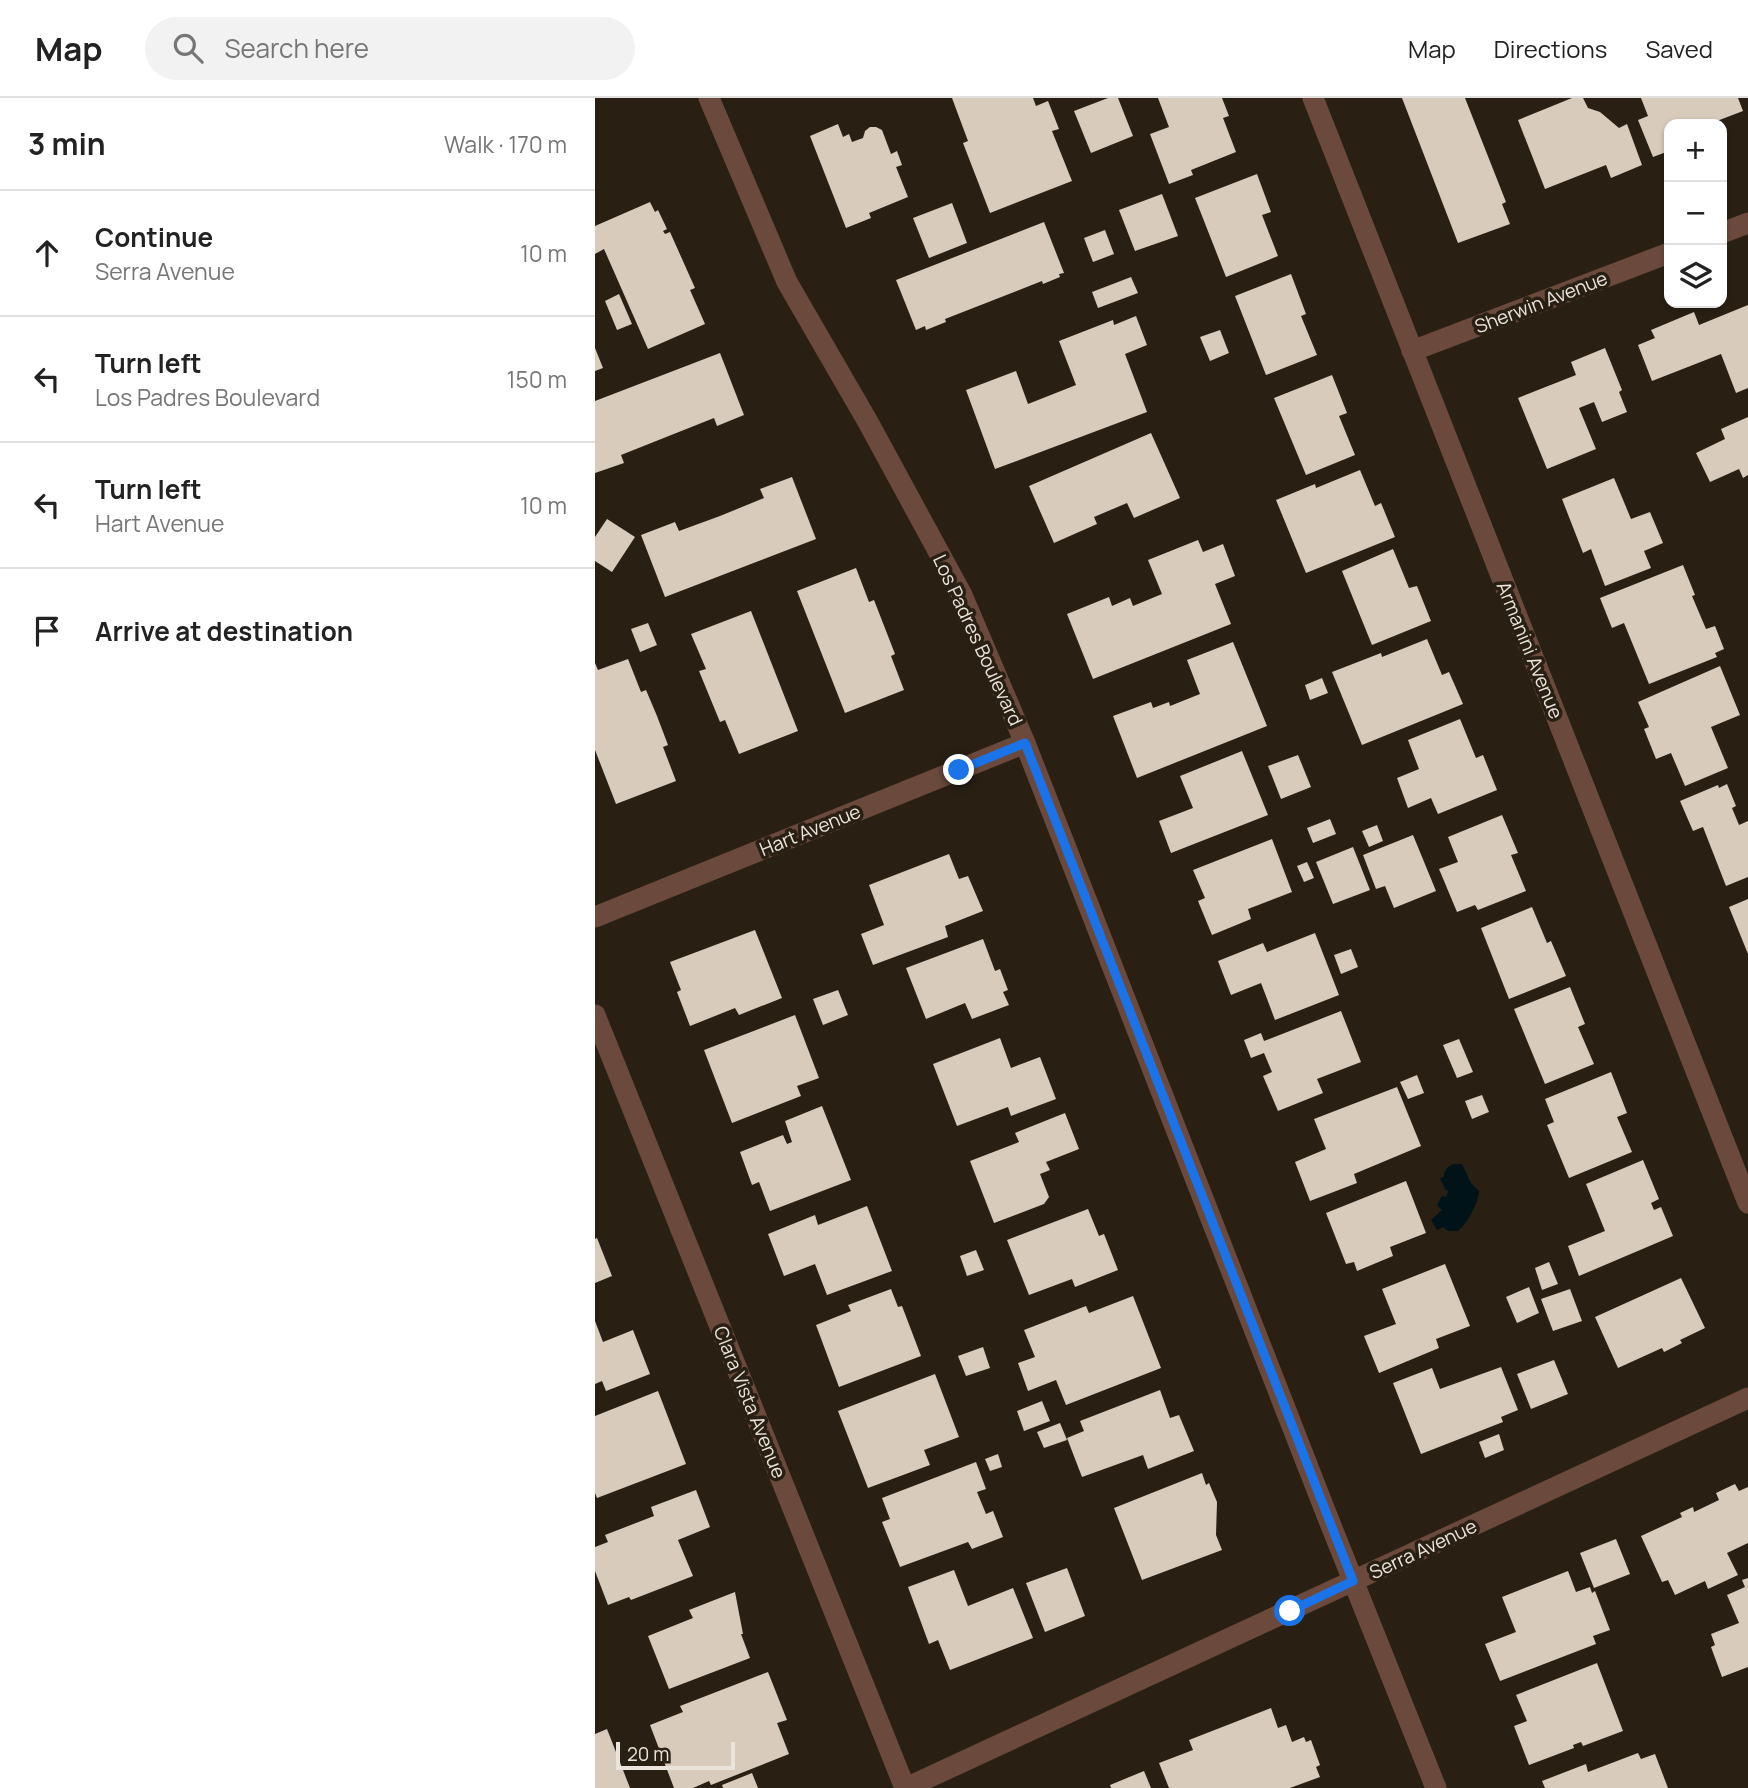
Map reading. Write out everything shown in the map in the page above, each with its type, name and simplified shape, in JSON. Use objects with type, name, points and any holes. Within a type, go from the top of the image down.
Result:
[{"type":"street","name":"Los Padres Boulevard","points":[[709,98],[787,282],[962,595],[1025,743],[1436,1788]]},
{"type":"street","name":"Armanini Avenue","points":[[1313,98],[1748,1203]]},
{"type":"street","points":[[1727,231],[1748,223]]},
{"type":"street","name":"Sherwin Avenue","points":[[1412,351],[1664,255]]},
{"type":"street","name":"Hart Avenue","points":[[595,917],[1025,743]]},
{"type":"street","name":"Clara Vista Avenue","points":[[595,1015],[906,1788]]},
{"type":"street","name":"Serra Avenue","points":[[906,1788],[1748,1398]]},
{"type":"shaded area","points":[[1453,1164],[1462,1164],[1471,1183],[1479,1191],[1478,1196],[1469,1218],[1458,1231],[1448,1231],[1443,1227],[1437,1230],[1431,1220],[1442,1210],[1437,1205],[1442,1196],[1446,1197],[1448,1191],[1440,1178],[1444,1177],[1446,1169]]},
{"type":"building","points":[[952,98],[1033,98],[1036,106],[1048,101],[1059,129],[1052,131],[1072,181],[990,213],[963,143],[968,141]]},
{"type":"building","points":[[1108,98],[1118,98],[1133,136],[1091,153],[1074,111]]},
{"type":"building","points":[[1158,98],[1222,98],[1229,116],[1223,118],[1236,152],[1191,170],[1193,175],[1169,184],[1150,134],[1169,127]]},
{"type":"building","points":[[1402,98],[1465,98],[1506,202],[1502,204],[1510,224],[1458,243]]},
{"type":"building","points":[[1572,98],[1583,98],[1588,108],[1600,112],[1619,128],[1627,124],[1642,165],[1611,178],[1606,165],[1545,189],[1518,120]]},
{"type":"building","points":[[1641,98],[1738,98],[1743,111],[1722,119],[1664,119],[1664,153],[1653,157],[1638,120],[1648,116]]},
{"type":"building","points":[[838,124],[843,137],[849,134],[852,142],[863,138],[870,127],[882,130],[891,154],[897,151],[902,165],[896,167],[908,197],[869,213],[871,218],[846,228],[810,136]]},
{"type":"building","points":[[1257,174],[1271,212],[1262,215],[1278,256],[1226,277],[1195,198]]},
{"type":"building","points":[[1162,194],[1178,236],[1135,251],[1119,210]]},
{"type":"building","points":[[650,202],[655,212],[658,210],[667,229],[663,231],[665,234],[670,232],[695,288],[690,290],[705,324],[648,349],[604,249],[595,254],[595,226]]},
{"type":"building","points":[[952,203],[967,243],[929,258],[913,218]]},
{"type":"building","points":[[1044,222],[1064,273],[1059,274],[1060,277],[1043,284],[1042,281],[945,319],[946,322],[926,330],[925,326],[916,330],[896,280]]},
{"type":"building","points":[[1105,230],[1114,254],[1093,262],[1084,238]]},
{"type":"building","points":[[1291,274],[1306,314],[1301,316],[1317,355],[1266,375],[1235,296]]},
{"type":"building","points":[[1131,277],[1138,293],[1098,308],[1092,292]]},
{"type":"building","points":[[619,294],[632,324],[617,330],[605,301]]},
{"type":"building","points":[[1748,305],[1748,388],[1736,393],[1721,354],[1652,381],[1638,345],[1655,338],[1651,330],[1694,312],[1699,325]]},
{"type":"building","points":[[1136,316],[1147,345],[1125,354],[1147,412],[995,469],[966,390],[1016,371],[1028,404],[1076,385],[1059,341],[1113,320],[1114,325]]},
{"type":"building","points":[[1220,330],[1229,353],[1210,361],[1200,337]]},
{"type":"building","points":[[595,348],[603,368],[595,371]]},
{"type":"building","points":[[1605,348],[1622,390],[1619,392],[1627,412],[1602,422],[1594,402],[1579,408],[1596,449],[1547,469],[1518,398],[1576,375],[1571,362]]},
{"type":"building","points":[[720,353],[744,415],[717,426],[714,418],[621,455],[624,463],[595,473],[595,401]]},
{"type":"building","points":[[1332,375],[1347,413],[1339,416],[1355,455],[1306,475],[1274,398]]},
{"type":"building","points":[[1748,417],[1748,475],[1743,478],[1739,469],[1710,482],[1696,453],[1725,439],[1721,429]]},
{"type":"building","points":[[1151,433],[1180,498],[1134,518],[1127,503],[1094,517],[1097,524],[1054,543],[1029,486]]},
{"type":"building","points":[[1360,470],[1375,506],[1381,503],[1395,537],[1306,573],[1276,500],[1315,484],[1316,488]]},
{"type":"building","points":[[792,477],[816,539],[665,597],[641,535],[675,522],[679,531],[720,516],[764,498],[760,489]]},
{"type":"building","points":[[1614,478],[1631,519],[1650,512],[1663,543],[1644,551],[1651,568],[1605,586],[1591,549],[1583,553],[1562,499]]},
{"type":"building","points":[[607,519],[635,537],[612,572],[595,561],[595,537]]},
{"type":"building","points":[[1198,540],[1203,552],[1223,544],[1235,576],[1215,584],[1231,624],[1093,679],[1067,614],[1109,597],[1112,606],[1130,598],[1133,606],[1162,594],[1148,560]]},
{"type":"building","points":[[1393,549],[1409,588],[1417,586],[1431,621],[1372,645],[1342,571]]},
{"type":"building","points":[[1683,565],[1706,629],[1715,626],[1724,649],[1715,653],[1717,657],[1649,684],[1624,623],[1612,628],[1600,598]]},
{"type":"building","points":[[856,568],[869,602],[874,600],[895,654],[891,656],[904,690],[845,713],[797,591]]},
{"type":"building","points":[[751,611],[798,731],[739,754],[725,720],[720,722],[699,671],[706,669],[691,634]]},
{"type":"building","points":[[648,623],[657,645],[640,652],[631,629]]},
{"type":"building","points":[[1427,639],[1442,675],[1449,672],[1463,704],[1362,745],[1332,672],[1381,653],[1382,657]]},
{"type":"building","points":[[1233,642],[1267,726],[1137,778],[1113,716],[1151,702],[1153,708],[1169,702],[1170,706],[1200,694],[1187,660]]},
{"type":"building","points":[[628,659],[641,692],[646,690],[657,716],[668,745],[663,747],[676,781],[616,804],[595,750],[595,663],[598,670]]},
{"type":"building","points":[[1720,666],[1740,715],[1711,727],[1728,768],[1685,786],[1671,753],[1656,759],[1644,729],[1649,727],[1638,702]]},
{"type":"building","points":[[1322,678],[1328,693],[1310,700],[1305,685]]},
{"type":"building","points":[[1460,719],[1476,758],[1483,755],[1497,790],[1438,814],[1431,798],[1408,808],[1397,778],[1419,769],[1408,740]]},
{"type":"building","points":[[1242,751],[1268,815],[1171,853],[1159,821],[1193,808],[1180,776]]},
{"type":"building","points":[[1298,755],[1311,787],[1281,799],[1268,766]]},
{"type":"building","points":[[1727,784],[1736,806],[1732,808],[1739,825],[1748,821],[1748,877],[1726,886],[1703,827],[1693,831],[1680,801],[1718,785],[1719,788]]},
{"type":"building","points":[[1502,815],[1518,853],[1511,855],[1526,891],[1478,910],[1475,905],[1457,912],[1439,869],[1458,862],[1448,837]]},
{"type":"building","points":[[1330,819],[1336,834],[1313,843],[1307,828]]},
{"type":"building","points":[[1377,825],[1383,841],[1369,847],[1362,831]]},
{"type":"building","points":[[1413,835],[1436,891],[1394,908],[1385,886],[1376,889],[1363,855]]},
{"type":"building","points":[[1272,839],[1292,892],[1248,909],[1251,919],[1212,935],[1198,901],[1205,898],[1193,870]]},
{"type":"building","points":[[1353,847],[1370,890],[1333,904],[1316,862]]},
{"type":"building","points":[[949,854],[959,879],[968,876],[983,911],[945,926],[948,937],[873,965],[861,934],[884,925],[869,885]]},
{"type":"building","points":[[1307,862],[1314,878],[1304,882],[1297,866]]},
{"type":"building","points":[[1748,899],[1748,954],[1729,907]]},
{"type":"building","points":[[1532,907],[1547,943],[1551,941],[1566,976],[1509,999],[1481,928]]},
{"type":"building","points":[[755,930],[782,998],[739,1015],[735,1008],[690,1026],[677,992],[681,990],[670,962]]},
{"type":"building","points":[[1315,933],[1339,995],[1275,1020],[1261,983],[1231,995],[1218,961],[1263,943],[1267,952]]},
{"type":"building","points":[[983,939],[995,971],[1000,969],[1008,990],[1003,992],[1009,1005],[972,1019],[965,1003],[926,1019],[906,968]]},
{"type":"building","points":[[1351,949],[1358,967],[1341,974],[1334,955]]},
{"type":"building","points":[[1570,987],[1585,1024],[1578,1027],[1594,1064],[1545,1084],[1514,1009]]},
{"type":"building","points":[[838,990],[848,1015],[823,1025],[813,999]]},
{"type":"building","points":[[1341,1011],[1361,1062],[1317,1079],[1323,1093],[1278,1111],[1263,1076],[1272,1072],[1264,1053],[1251,1058],[1244,1040],[1261,1033],[1264,1041]]},
{"type":"building","points":[[795,1015],[819,1078],[797,1086],[801,1096],[732,1123],[704,1050]]},
{"type":"building","points":[[1000,1038],[1011,1068],[1040,1057],[1056,1099],[1011,1116],[1008,1107],[957,1126],[933,1064]]},
{"type":"building","points":[[1459,1039],[1473,1072],[1457,1078],[1443,1045]]},
{"type":"building","points":[[1611,1072],[1627,1113],[1617,1117],[1632,1152],[1569,1178],[1547,1125],[1554,1122],[1545,1099]]},
{"type":"building","points":[[1417,1075],[1424,1093],[1408,1099],[1400,1082]]},
{"type":"building","points":[[1397,1087],[1421,1146],[1354,1174],[1357,1183],[1310,1201],[1295,1162],[1326,1149],[1314,1119]]},
{"type":"building","points":[[1482,1095],[1489,1112],[1472,1119],[1465,1101]]},
{"type":"building","points":[[822,1106],[851,1180],[770,1211],[759,1182],[752,1185],[740,1152],[783,1135],[787,1144],[792,1142],[785,1121]]},
{"type":"building","points":[[1065,1113],[1079,1149],[1046,1162],[1050,1170],[1040,1174],[1049,1197],[1044,1204],[994,1223],[970,1161],[1019,1142],[1015,1133]]},
{"type":"building","points":[[1643,1160],[1659,1199],[1651,1203],[1654,1210],[1661,1207],[1673,1236],[1579,1276],[1568,1246],[1605,1231],[1586,1184]]},
{"type":"building","points":[[1406,1181],[1426,1233],[1390,1247],[1393,1256],[1357,1271],[1354,1262],[1346,1264],[1326,1213]]},
{"type":"building","points":[[867,1206],[892,1271],[827,1295],[815,1264],[784,1276],[768,1234],[815,1215],[818,1225]]},
{"type":"building","points":[[1088,1209],[1099,1236],[1104,1234],[1118,1270],[1075,1287],[1072,1279],[1029,1295],[1007,1240]]},
{"type":"building","points":[[597,1238],[612,1276],[595,1283],[595,1239]]},
{"type":"building","points":[[976,1250],[984,1270],[967,1276],[960,1256]]},
{"type":"building","points":[[1549,1262],[1558,1284],[1542,1290],[1535,1268]]},
{"type":"building","points":[[1445,1264],[1470,1326],[1436,1339],[1439,1348],[1379,1373],[1364,1336],[1396,1324],[1382,1289]]},
{"type":"building","points":[[1681,1278],[1705,1328],[1680,1340],[1682,1343],[1664,1352],[1662,1348],[1618,1368],[1595,1317]]},
{"type":"building","points":[[1529,1287],[1539,1313],[1517,1323],[1506,1297]]},
{"type":"building","points":[[891,1289],[898,1307],[902,1306],[921,1356],[839,1387],[816,1325],[851,1311],[848,1305]]},
{"type":"building","points":[[1570,1289],[1582,1321],[1553,1331],[1541,1299]]},
{"type":"building","points":[[1133,1296],[1161,1368],[1066,1405],[1056,1380],[1028,1391],[1018,1363],[1035,1357],[1024,1330],[1086,1306],[1089,1313]]},
{"type":"building","points":[[595,1321],[603,1342],[633,1330],[650,1374],[606,1391],[602,1381],[595,1384]]},
{"type":"building","points":[[983,1347],[990,1368],[966,1376],[958,1356]]},
{"type":"building","points":[[1554,1360],[1568,1394],[1531,1409],[1517,1374]]},
{"type":"building","points":[[1501,1367],[1518,1410],[1501,1417],[1503,1422],[1421,1454],[1393,1383],[1432,1368],[1440,1389]]},
{"type":"building","points":[[935,1374],[959,1437],[924,1450],[930,1465],[868,1488],[838,1411]]},
{"type":"building","points":[[1160,1390],[1170,1418],[1179,1415],[1194,1451],[1148,1469],[1143,1455],[1082,1477],[1067,1438],[1084,1431],[1080,1421]]},
{"type":"building","points":[[658,1391],[686,1464],[597,1498],[595,1416]]},
{"type":"building","points":[[1042,1401],[1050,1421],[1024,1431],[1017,1411]]},
{"type":"building","points":[[1060,1423],[1067,1440],[1044,1448],[1037,1432]]},
{"type":"building","points":[[1499,1434],[1504,1450],[1485,1458],[1479,1442]]},
{"type":"building","points":[[998,1454],[1002,1467],[990,1471],[985,1459]]},
{"type":"building","points":[[976,1462],[986,1489],[977,1492],[986,1514],[993,1511],[1003,1537],[972,1549],[968,1542],[900,1567],[882,1522],[890,1519],[882,1498]]},
{"type":"building","points":[[1202,1473],[1217,1502],[1216,1535],[1222,1550],[1142,1580],[1114,1508]]},
{"type":"building","points":[[1735,1484],[1739,1491],[1748,1487],[1748,1543],[1727,1553],[1738,1575],[1708,1589],[1705,1581],[1675,1595],[1668,1580],[1662,1582],[1641,1536],[1682,1517],[1680,1513],[1693,1507],[1694,1512],[1719,1500],[1716,1493]]},
{"type":"building","points":[[696,1490],[710,1527],[678,1540],[693,1576],[631,1600],[629,1597],[608,1605],[595,1571],[595,1547],[608,1542],[605,1535],[654,1516],[651,1507]]},
{"type":"building","points":[[1616,1539],[1630,1574],[1594,1588],[1580,1553]]},
{"type":"building","points":[[1067,1568],[1085,1616],[1045,1632],[1026,1583]]},
{"type":"building","points":[[954,1570],[968,1606],[1013,1588],[1033,1638],[950,1670],[938,1640],[929,1644],[908,1587]]},
{"type":"building","points":[[1568,1571],[1576,1592],[1590,1587],[1592,1593],[1595,1591],[1610,1630],[1593,1636],[1596,1644],[1500,1681],[1485,1644],[1516,1632],[1502,1597]]},
{"type":"building","points":[[1748,1578],[1748,1667],[1722,1677],[1711,1647],[1715,1645],[1711,1634],[1739,1623],[1727,1595],[1745,1587],[1742,1580]]},
{"type":"building","points":[[735,1592],[741,1634],[750,1658],[669,1689],[648,1636],[693,1618],[689,1610]]},
{"type":"building","points":[[1597,1663],[1623,1731],[1583,1746],[1581,1742],[1573,1745],[1574,1748],[1529,1765],[1514,1726],[1527,1721],[1516,1695]]},
{"type":"building","points":[[768,1672],[787,1720],[777,1723],[789,1754],[711,1785],[709,1781],[693,1788],[674,1788],[650,1725],[683,1712],[680,1706]]},
{"type":"building","points":[[1271,1708],[1278,1728],[1286,1725],[1292,1742],[1304,1737],[1306,1742],[1311,1740],[1320,1765],[1316,1767],[1320,1777],[1290,1788],[1169,1788],[1159,1763],[1193,1750],[1189,1740]]},
{"type":"building","points":[[607,1729],[630,1788],[595,1788],[595,1734]]},
{"type":"building","points":[[1638,1753],[1641,1759],[1655,1754],[1668,1788],[1545,1788],[1542,1781],[1586,1764],[1588,1772]]},
{"type":"building","points":[[1144,1771],[1151,1788],[1111,1788],[1110,1785]]},
{"type":"building","points":[[752,1773],[758,1788],[723,1788],[722,1785]]},
{"type":"route","points":[[959,770],[1025,743],[1353,1581],[1290,1611]]}]
